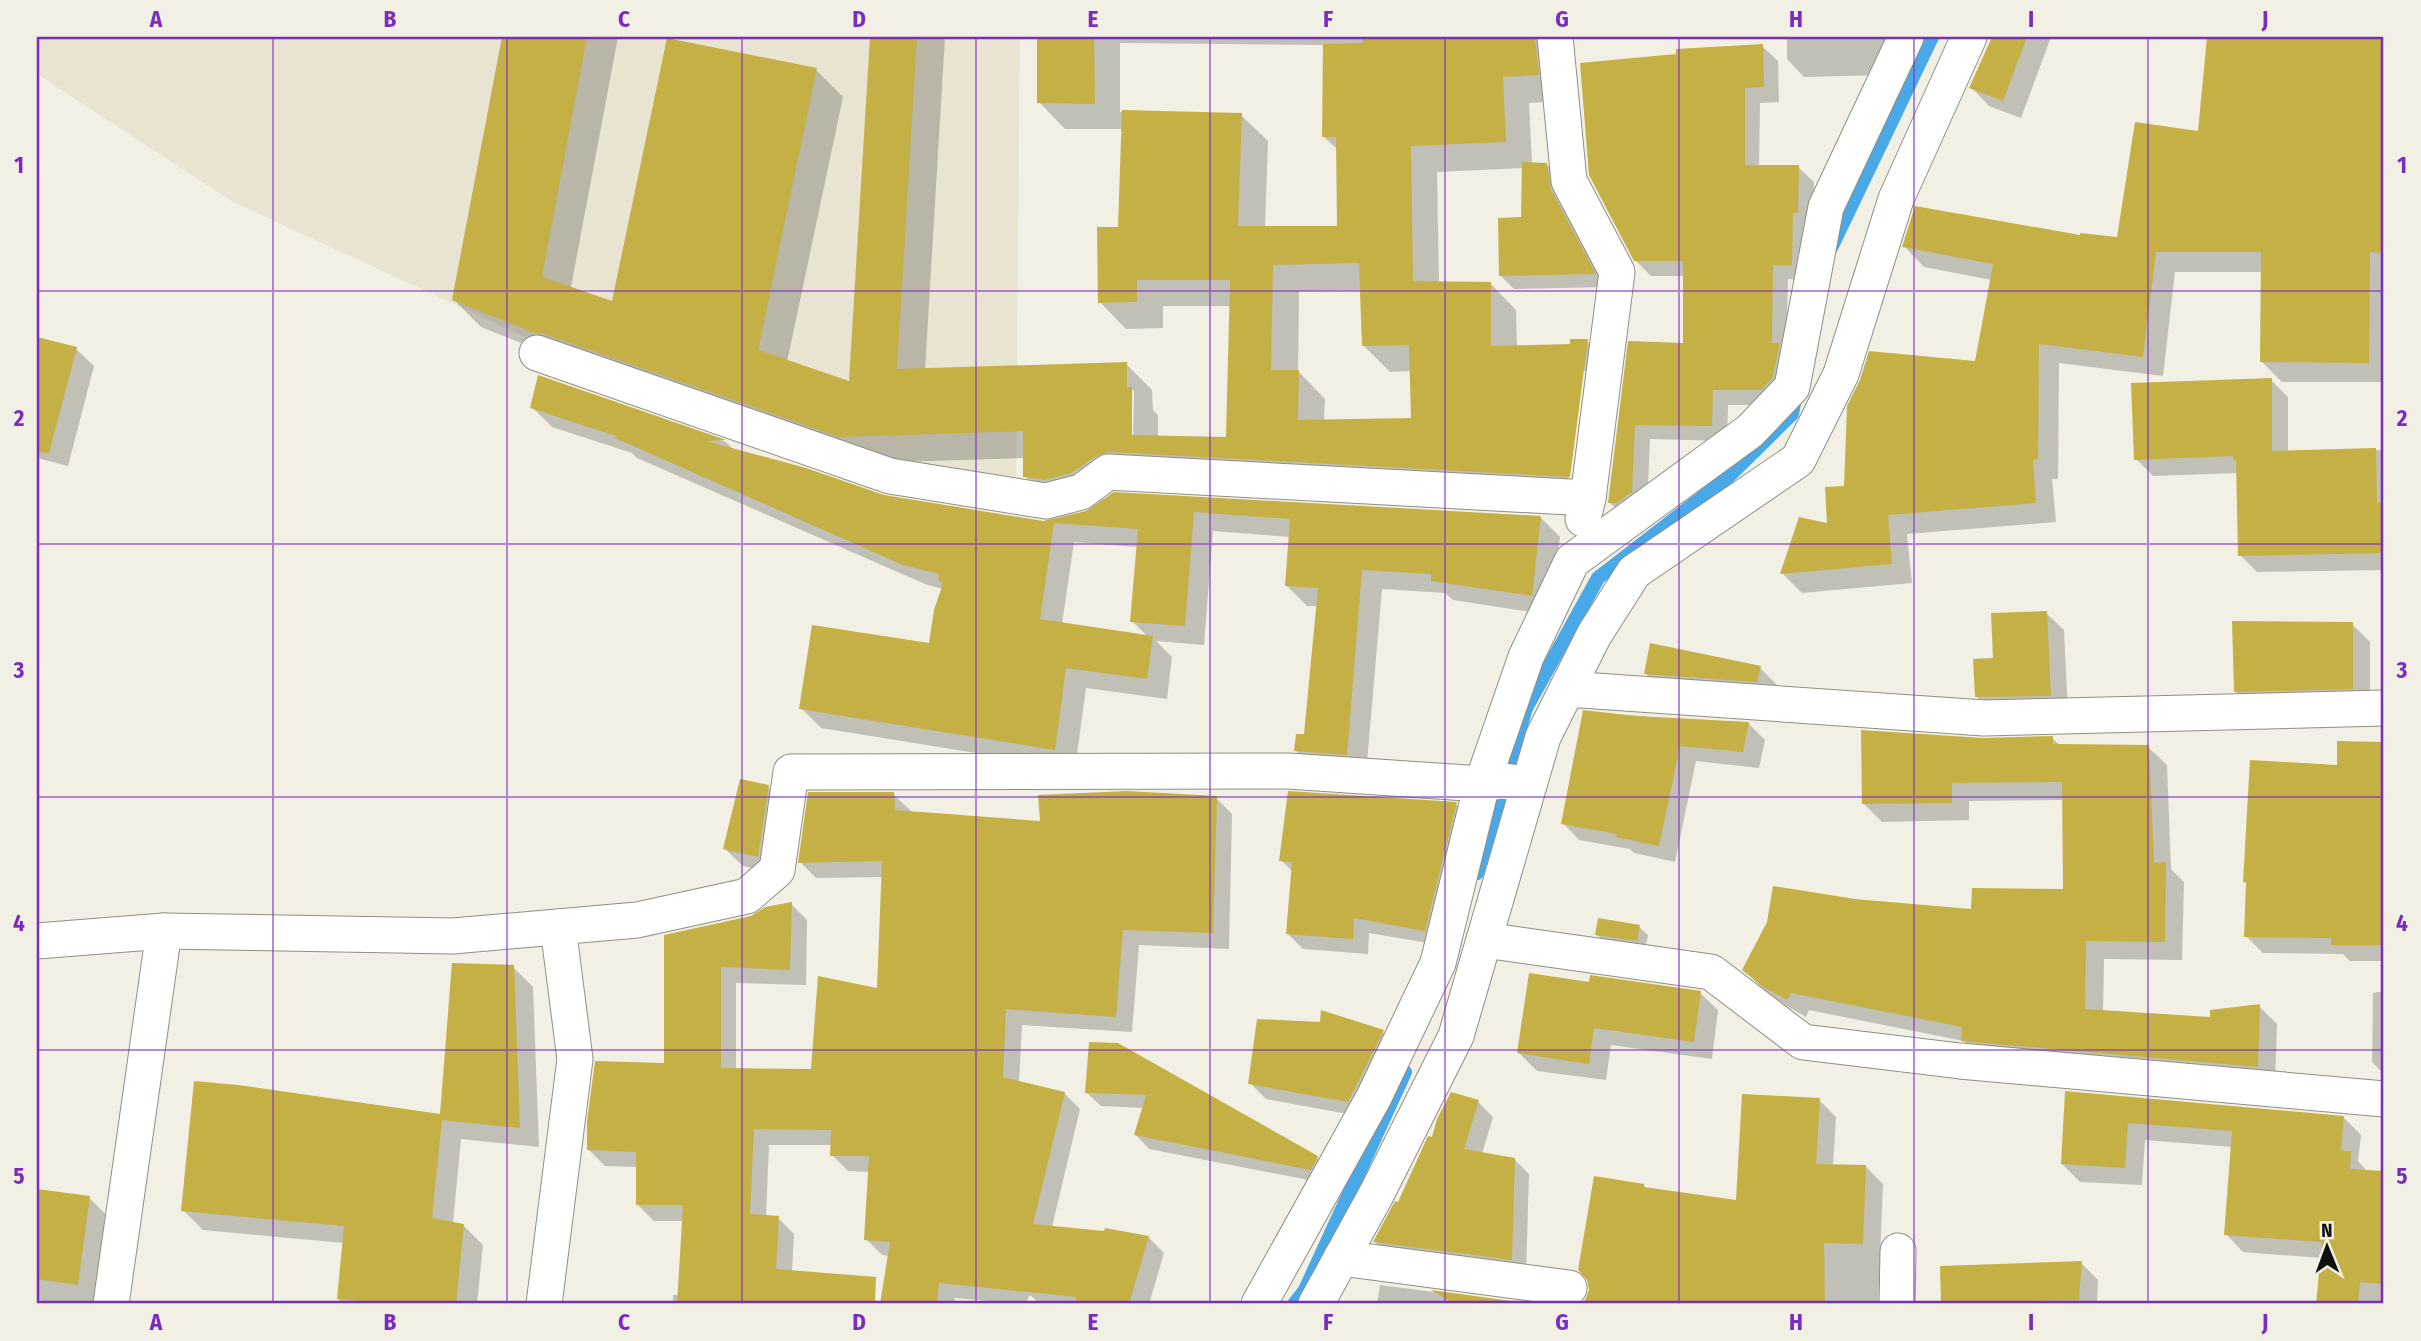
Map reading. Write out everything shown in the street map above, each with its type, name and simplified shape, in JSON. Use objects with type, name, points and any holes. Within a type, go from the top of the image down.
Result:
[{"type":"street","points":[[1316,1304],[1456,1036],[1484,940],[1526,657],[1572,561],[1588,498],[1617,272],[1569,181],[1555,37]]},
{"type":"street","points":[[1572,561],[1750,431],[1792,387],[1826,207],[1906,37]]},
{"type":"street","points":[[1259,1304],[1374,1097],[1438,963],[1508,783],[1543,737],[1594,635],[1634,572],[1798,460],[1841,374],[1896,199],[1969,37]]},
{"type":"street","points":[[537,353],[890,475],[1046,502],[1081,492],[1108,472],[1588,498]]},
{"type":"street","points":[[1567,689],[1984,718],[2384,708]]},
{"type":"street","points":[[37,941],[164,931],[453,936],[637,920],[747,896],[777,870],[791,772],[1288,771],[1508,783]]},
{"type":"street","points":[[544,1304],[575,1059],[558,927]]},
{"type":"street","points":[[111,1304],[164,931]]},
{"type":"street","points":[[1484,940],[1711,972],[1803,1042],[1960,1061],[2384,1099]]},
{"type":"street","points":[[1296,1236],[1345,1251],[1569,1288]]},
{"type":"street","points":[[1897,1304],[1898,1251]]},
{"type":"shaded area","points":[[37,37],[1020,37],[1016,484],[839,450],[528,338],[233,202],[37,74]]},
{"type":"building","points":[[502,37],[587,37],[542,277],[612,301],[667,38],[817,68],[758,350],[849,381],[870,37],[917,37],[897,369],[1127,362],[1127,387],[1132,387],[1132,435],[1226,437],[1230,280],[1137,280],[1137,302],[1098,303],[1097,227],[1118,227],[1122,110],[1242,113],[1238,226],[1337,226],[1336,137],[1322,137],[1323,44],[1363,43],[1363,37],[1535,37],[1539,75],[1503,77],[1506,142],[1411,146],[1413,281],[1491,282],[1491,346],[1570,344],[1570,339],[1588,339],[1570,477],[1109,452],[1096,456],[1072,473],[1045,480],[1023,477],[1023,431],[839,437],[544,334],[534,333],[452,300]],"holes":[[[1359,263],[1362,346],[1409,345],[1411,418],[1298,420],[1299,370],[1271,370],[1273,265]]]},
{"type":"building","points":[[1037,37],[1094,37],[1095,104],[1037,103]]},
{"type":"building","points":[[1992,37],[2027,37],[2003,101],[1969,88]]},
{"type":"building","points":[[2207,37],[2384,37],[2384,253],[2370,252],[2369,363],[2260,362],[2261,252],[2156,252],[2143,357],[2039,344],[2038,459],[2033,460],[2036,503],[1888,515],[1892,564],[1780,574],[1799,517],[1827,523],[1825,487],[1844,486],[1847,406],[1860,380],[1869,351],[1975,361],[1993,264],[1902,247],[1915,206],[2080,235],[2117,237],[2135,122],[2198,131]]},
{"type":"building","points":[[1763,44],[1764,87],[1745,88],[1745,165],[1799,165],[1798,213],[1793,213],[1792,265],[1773,265],[1772,343],[1779,343],[1779,347],[1773,377],[1761,390],[1713,390],[1712,426],[1635,425],[1632,492],[1617,503],[1608,503],[1628,341],[1683,343],[1683,261],[1634,261],[1589,175],[1580,63],[1676,54],[1676,49]]},
{"type":"building","points":[[1522,162],[1547,163],[1551,190],[1596,274],[1499,276],[1498,218],[1521,217]]},
{"type":"building","points":[[37,337],[77,347],[49,453],[37,452]]},
{"type":"building","points":[[538,375],[726,440],[706,441],[806,468],[884,495],[1043,521],[1086,511],[1114,492],[1541,516],[1532,596],[1431,581],[1431,574],[1362,570],[1347,755],[1294,751],[1296,734],[1304,734],[1318,588],[1285,586],[1290,519],[1194,512],[1185,626],[1130,622],[1138,529],[1054,523],[1040,619],[1153,636],[1147,679],[1066,668],[1055,750],[799,709],[812,625],[929,643],[934,610],[943,583],[938,580],[939,574],[903,565],[615,438],[616,436],[530,408]]},
{"type":"building","points":[[2272,378],[2272,451],[2376,448],[2377,503],[2384,502],[2384,553],[2238,556],[2236,460],[2233,460],[2233,456],[2134,460],[2131,383]]},
{"type":"building","points":[[2047,611],[2051,696],[1975,697],[1973,659],[1993,658],[1991,613]]},
{"type":"building","points":[[2232,621],[2353,622],[2353,689],[2234,692]]},
{"type":"building","points":[[1650,643],[1761,666],[1757,682],[1644,674]]},
{"type":"building","points":[[1583,710],[1636,716],[1749,722],[1743,752],[1680,746],[1659,846],[1616,837],[1617,834],[1561,824]]},
{"type":"building","points":[[1861,730],[1983,738],[2053,736],[2053,744],[2149,745],[2154,863],[2166,862],[2165,942],[2086,941],[2085,1009],[2210,1017],[2210,1010],[2260,1004],[2258,1067],[1961,1041],[1962,1027],[1791,993],[1787,1000],[1765,988],[1742,970],[1767,922],[1773,886],[1855,899],[1971,909],[1972,888],[2063,889],[2062,782],[1952,783],[1952,803],[1862,804]]},
{"type":"building","points":[[2337,741],[2384,742],[2384,945],[2331,945],[2331,938],[2244,937],[2246,882],[2243,882],[2250,760],[2337,765]]},
{"type":"building","points":[[740,779],[769,785],[758,857],[723,849]]},
{"type":"building","points":[[1127,791],[1217,796],[1213,933],[1123,930],[1116,1017],[1006,1009],[1003,1077],[1065,1092],[1033,1224],[1104,1231],[1105,1228],[1149,1236],[1129,1304],[1075,1304],[1076,1297],[939,1283],[937,1304],[880,1304],[890,1242],[864,1240],[869,1156],[830,1156],[831,1130],[754,1129],[750,1214],[779,1216],[776,1269],[876,1277],[875,1304],[677,1304],[683,1205],[636,1205],[636,1152],[587,1150],[587,1121],[595,1061],[664,1063],[664,935],[751,916],[765,907],[792,902],[790,970],[721,967],[721,1068],[811,1069],[818,976],[877,988],[882,861],[798,863],[808,792],[894,792],[895,810],[1040,821],[1038,795]]},
{"type":"building","points":[[1288,791],[1457,802],[1425,931],[1354,918],[1353,939],[1286,934],[1292,862],[1279,861]]},
{"type":"building","points":[[1598,918],[1640,925],[1637,941],[1595,935]]},
{"type":"building","points":[[452,963],[514,965],[520,1128],[442,1120],[432,1218],[464,1224],[456,1304],[399,1304],[337,1299],[344,1226],[181,1211],[194,1081],[440,1114]]},
{"type":"building","points":[[1529,973],[1589,982],[1590,975],[1701,991],[1694,1042],[1594,1028],[1589,1064],[1517,1053]]},
{"type":"building","points":[[1321,1010],[1384,1030],[1348,1102],[1248,1084],[1257,1019],[1320,1022]]},
{"type":"building","points":[[1089,1042],[1118,1043],[1318,1156],[1311,1170],[1134,1135],[1146,1095],[1085,1093]]},
{"type":"building","points":[[2065,1091],[2344,1116],[2341,1151],[2351,1151],[2350,1169],[2384,1171],[2384,1284],[2360,1282],[2358,1304],[2316,1304],[2322,1242],[2224,1235],[2232,1131],[2128,1123],[2125,1168],[2061,1164]]},
{"type":"building","points":[[1451,1092],[1479,1100],[1464,1149],[1515,1158],[1512,1260],[1373,1242],[1395,1201],[1398,1202],[1428,1136],[1432,1137],[1437,1119]]},
{"type":"building","points":[[1742,1094],[1820,1098],[1816,1164],[1866,1165],[1863,1244],[1824,1243],[1825,1304],[1580,1304],[1589,1290],[1587,1280],[1578,1270],[1594,1176],[1644,1184],[1644,1187],[1736,1200]]},
{"type":"building","points":[[37,1189],[90,1196],[78,1285],[37,1279]]},
{"type":"building","points":[[2082,1261],[2079,1300],[1941,1303],[1940,1266]]},
{"type":"building","points":[[1431,1290],[1511,1301],[1511,1304],[1455,1304]]},
{"type":"waterway","points":[[1831,248],[1932,37]]},
{"type":"waterway","points":[[1477,873],[1526,708],[1598,578],[1726,479],[1792,414],[1796,393]]},
{"type":"waterway","points":[[1294,1304],[1305,1290],[1405,1072]]}]
